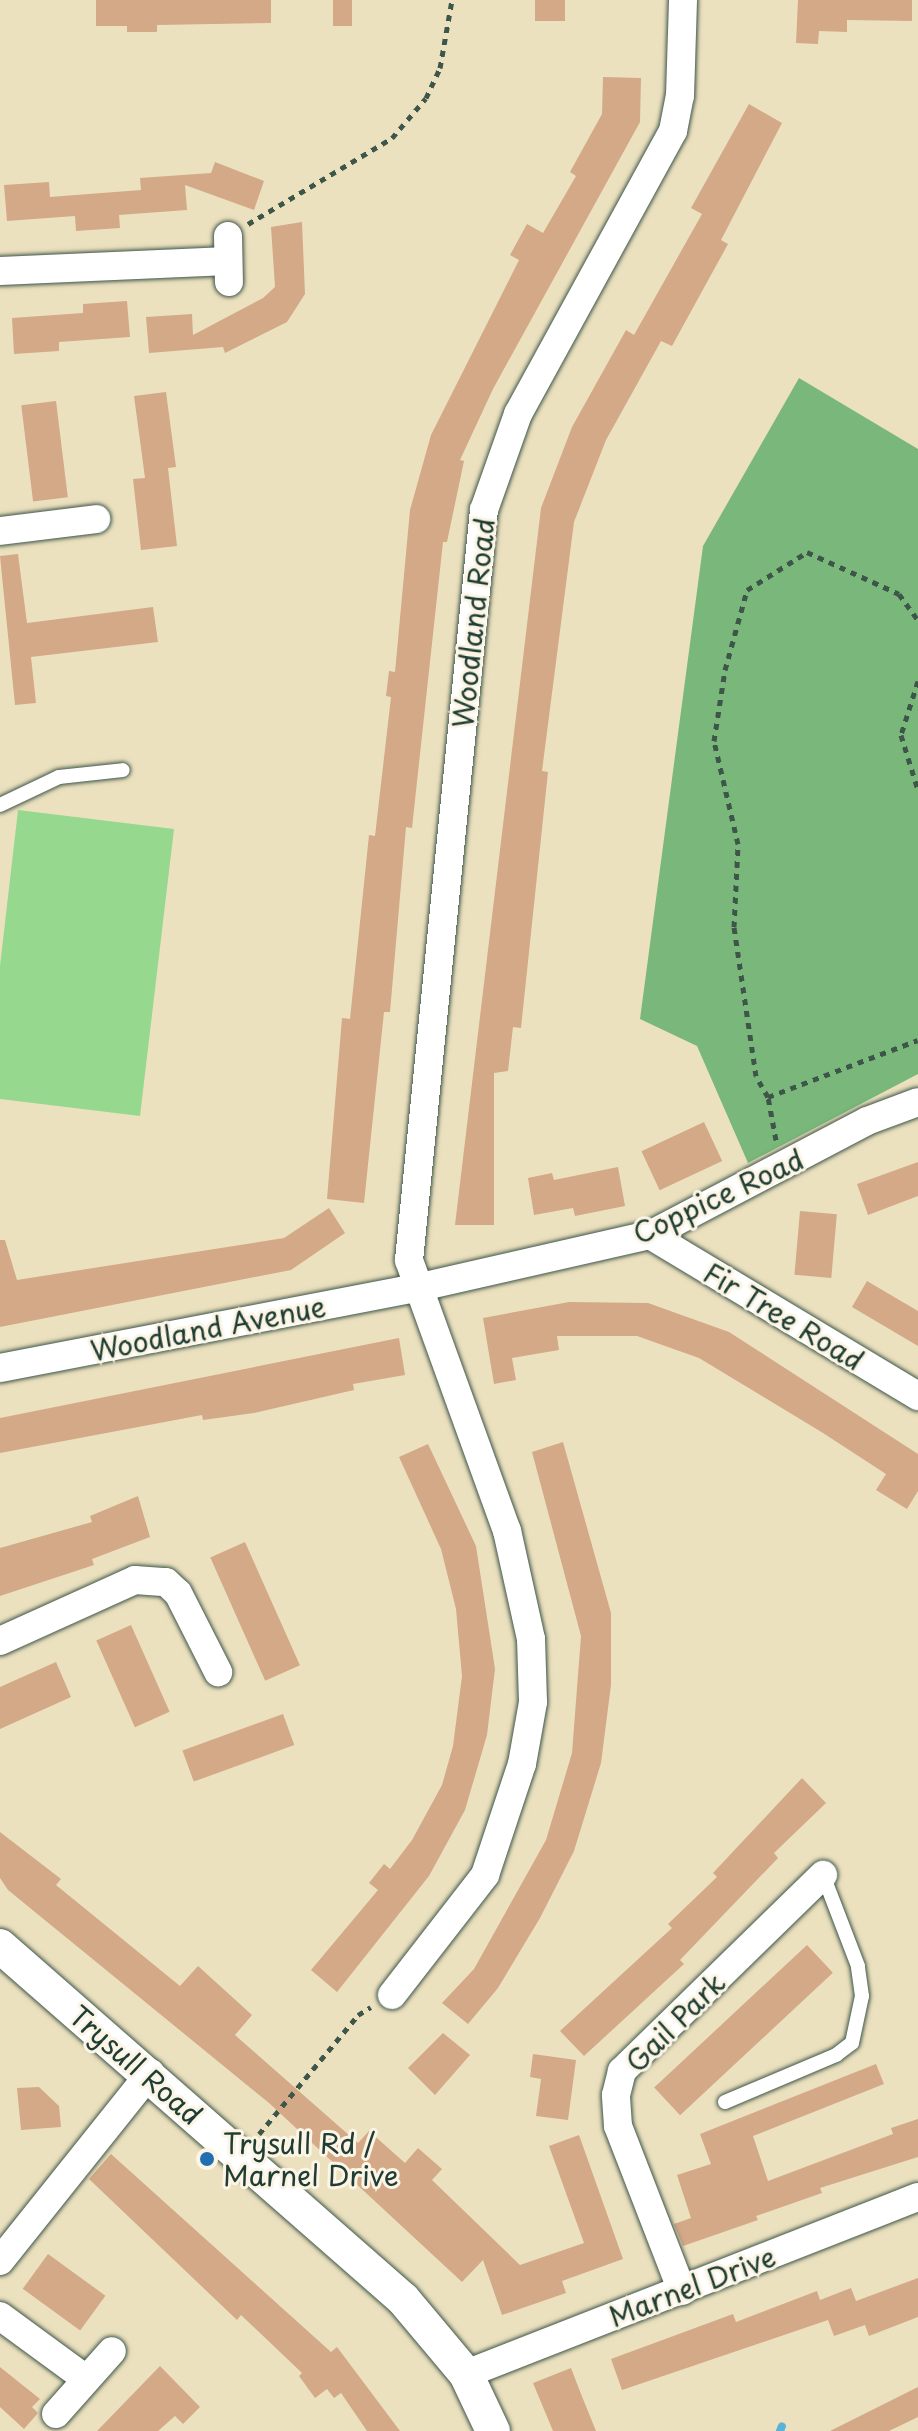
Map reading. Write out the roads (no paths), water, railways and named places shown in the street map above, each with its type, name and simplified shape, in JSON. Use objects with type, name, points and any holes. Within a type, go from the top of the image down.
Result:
[{"type":"street","name":"Woodland Road","points":[[392,1995],[485,1875],[522,1764],[533,1702],[531,1639],[507,1531],[466,1407],[416,1288],[409,1260],[484,510],[518,414],[673,131],[683,0]]},
{"type":"street","points":[[0,271],[229,260]]},
{"type":"street","points":[[0,531],[96,519]]},
{"type":"street","name":"Coppice Road","points":[[416,1288],[650,1235],[781,1169],[867,1121],[918,1102]]},
{"type":"street","name":"Fir Tree Road","points":[[650,1235],[918,1396]]},
{"type":"street","name":"Woodland Avenue","points":[[0,1368],[416,1288]]},
{"type":"street","points":[[0,1641],[135,1580],[166,1582],[178,1593],[218,1672]]},
{"type":"street","name":"Gail Park","points":[[682,2291],[618,2126],[616,2095],[622,2071],[823,1875]]},
{"type":"street","name":"Trysull Road","points":[[0,1946],[150,2073],[403,2299],[466,2374],[493,2431]]},
{"type":"street","points":[[0,2261],[150,2073]]},
{"type":"street","name":"Marnel Drive","points":[[466,2374],[918,2197]]},
{"type":"street","points":[[0,2316],[86,2379]]},
{"type":"street","points":[[56,2414],[112,2351]]},
{"type":"lane","points":[[0,805],[59,777],[123,770]]},
{"type":"lane","points":[[725,2102],[836,2055],[852,2043],[862,1996],[858,1966],[823,1875]]},
{"type":"waterway","points":[[780,2431],[782,2426]]},
{"type":"place","name":"Trysull Rd / Marnel Drive","points":[[207,2159]]}]
